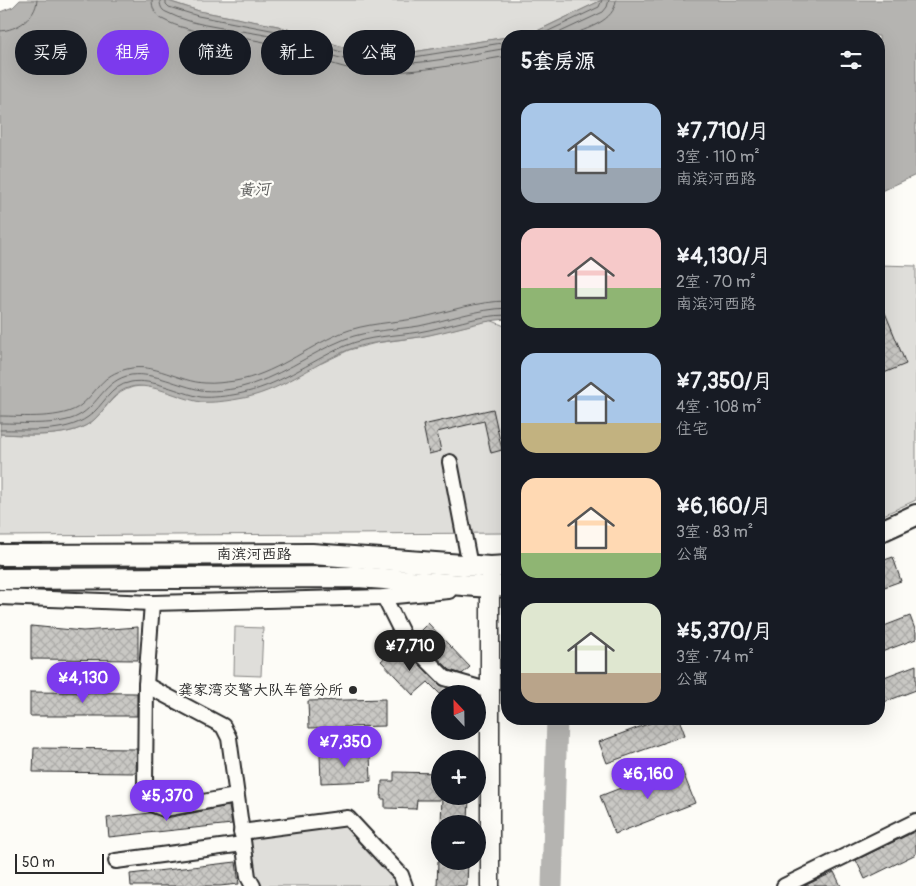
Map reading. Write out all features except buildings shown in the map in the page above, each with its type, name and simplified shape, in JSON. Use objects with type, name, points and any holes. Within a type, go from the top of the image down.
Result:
[{"type":"highway","points":[[885,529],[916,515]]},
{"type":"highway","points":[[885,540],[916,527]]},
{"type":"highway","name":"南滨河西路","points":[[0,555],[312,554],[489,566]]},
{"type":"highway","name":"南滨河西路","points":[[0,579],[358,577],[499,587]]},
{"type":"main road","points":[[489,566],[499,587],[490,691],[490,886]]},
{"type":"street","points":[[450,462],[489,566]]},
{"type":"street","points":[[0,597],[152,603],[384,597],[499,587]]},
{"type":"street","points":[[384,597],[404,638],[445,678],[490,691]]},
{"type":"street","points":[[152,603],[146,685],[144,785],[149,803],[164,809],[236,796]]},
{"type":"street","points":[[146,685],[223,726],[229,738],[248,876],[253,886]]},
{"type":"street","points":[[116,861],[348,818],[401,875],[405,886]]},
{"type":"street","points":[[784,886],[916,821]]},
{"type":"shaded area","points":[[165,0],[602,0],[539,30],[501,30],[501,38],[415,52],[415,30],[343,30],[343,47],[333,44],[333,30],[290,30],[199,11]]},
{"type":"shaded area","points":[[885,265],[916,266],[916,500],[885,514]]},
{"type":"shaded area","points":[[490,320],[501,325],[501,533],[0,536],[0,434],[50,434],[75,430],[95,419],[116,396],[133,387],[322,363],[349,350],[376,343],[420,337]]},
{"type":"shaded area","points":[[235,627],[263,628],[261,676],[234,675]]},
{"type":"shaded area","points":[[343,823],[396,880],[398,886],[261,886],[253,877],[251,836]]},
{"type":"water","name":"黄河","points":[[20,0],[165,0],[199,11],[290,30],[261,30],[261,75],[333,75],[333,44],[343,47],[343,75],[415,75],[415,52],[501,38],[501,320],[419,337],[357,347],[334,356],[281,385],[253,396],[224,401],[201,402],[147,387],[131,387],[115,396],[95,419],[75,430],[50,434],[0,434],[0,12],[13,7]]},
{"type":"water","points":[[602,0],[916,0],[916,175],[885,189],[885,30],[539,30]]},
{"type":"waterway","points":[[552,886],[557,725]]},
{"type":"place","name":"龚家湾交警大队车管分所","points":[[353,690]]}]
